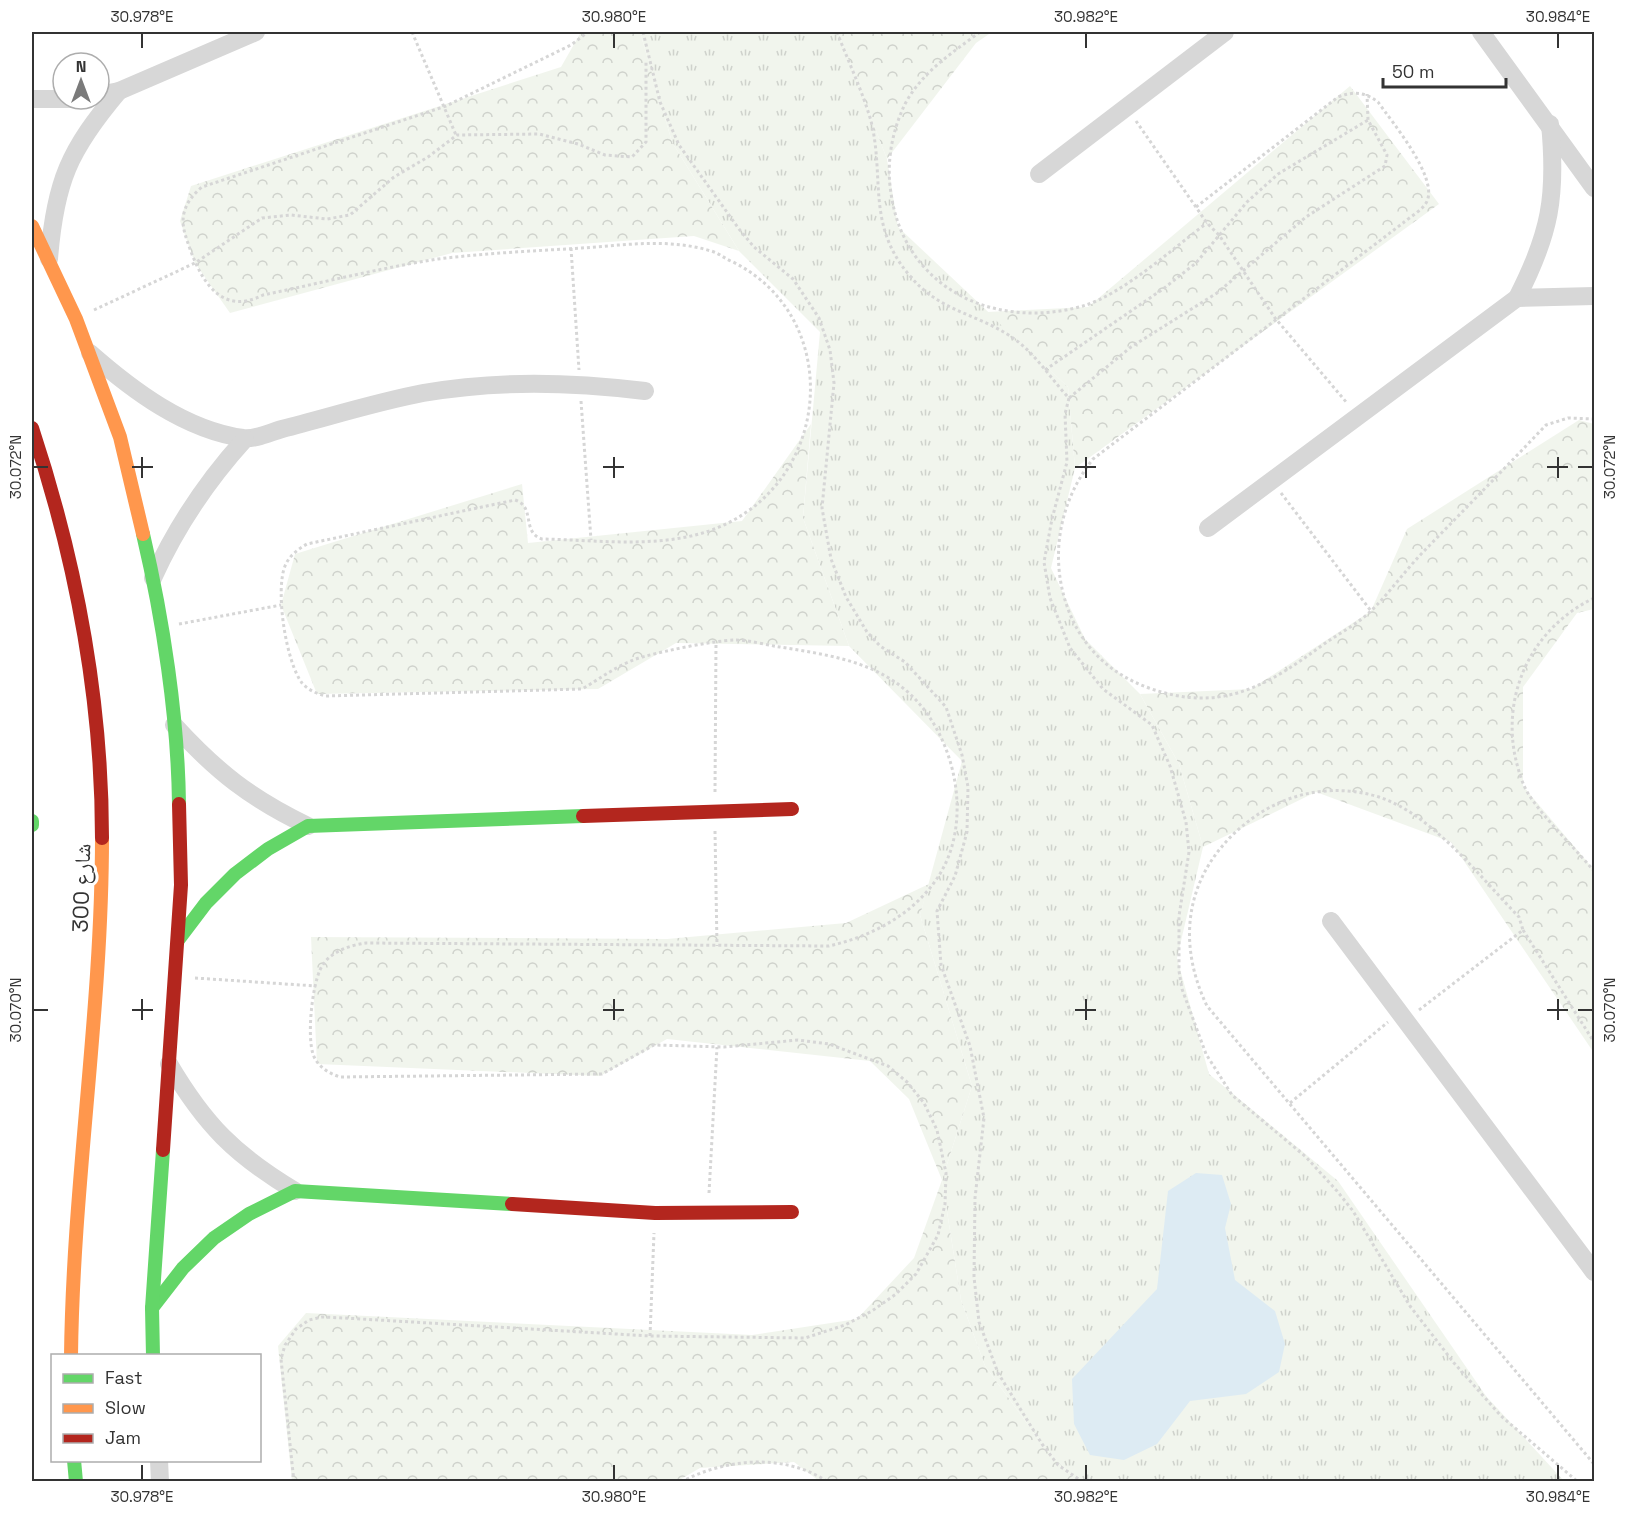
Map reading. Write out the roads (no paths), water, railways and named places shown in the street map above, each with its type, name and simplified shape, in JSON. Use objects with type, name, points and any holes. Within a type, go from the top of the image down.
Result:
[{"type":"street","points":[[111,93],[256,32]]},
{"type":"street","points":[[1039,174],[1225,32]]},
{"type":"street","points":[[1482,32],[1594,188]]},
{"type":"street","points":[[49,260],[52,213],[66,168],[88,127],[119,91]]},
{"type":"street","points":[[32,99],[51,99]]},
{"type":"street","points":[[1208,528],[1517,298],[1538,258],[1550,214],[1554,170],[1550,124]]},
{"type":"street","points":[[32,226],[75,319],[120,437],[153,578],[162,627],[174,724],[181,832],[178,940],[152,1308],[153,1354]]},
{"type":"street","points":[[1517,298],[1594,296]]},
{"type":"street","points":[[87,351],[122,381],[160,406],[201,425],[245,439],[422,393],[500,383],[579,383],[645,391]]},
{"type":"street","name":"شارع 300","points":[[32,429],[51,482],[74,572],[92,681],[104,830],[99,962],[71,1291],[71,1354]]},
{"type":"street","points":[[153,578],[192,503],[245,439]]},
{"type":"street","points":[[174,724],[202,756],[234,784],[269,808],[308,826]]},
{"type":"street","points":[[178,940],[203,904],[234,873],[269,847],[308,826],[792,809]]},
{"type":"street","points":[[1331,921],[1594,1272]]},
{"type":"street","points":[[169,1064],[193,1104],[222,1138],[256,1168],[295,1191],[655,1213],[792,1212]]},
{"type":"street","points":[[152,1308],[179,1270],[213,1236],[252,1210],[295,1191]]},
{"type":"street","points":[[74,1462],[76,1482]]},
{"type":"street","points":[[159,1462],[160,1482]]}]
